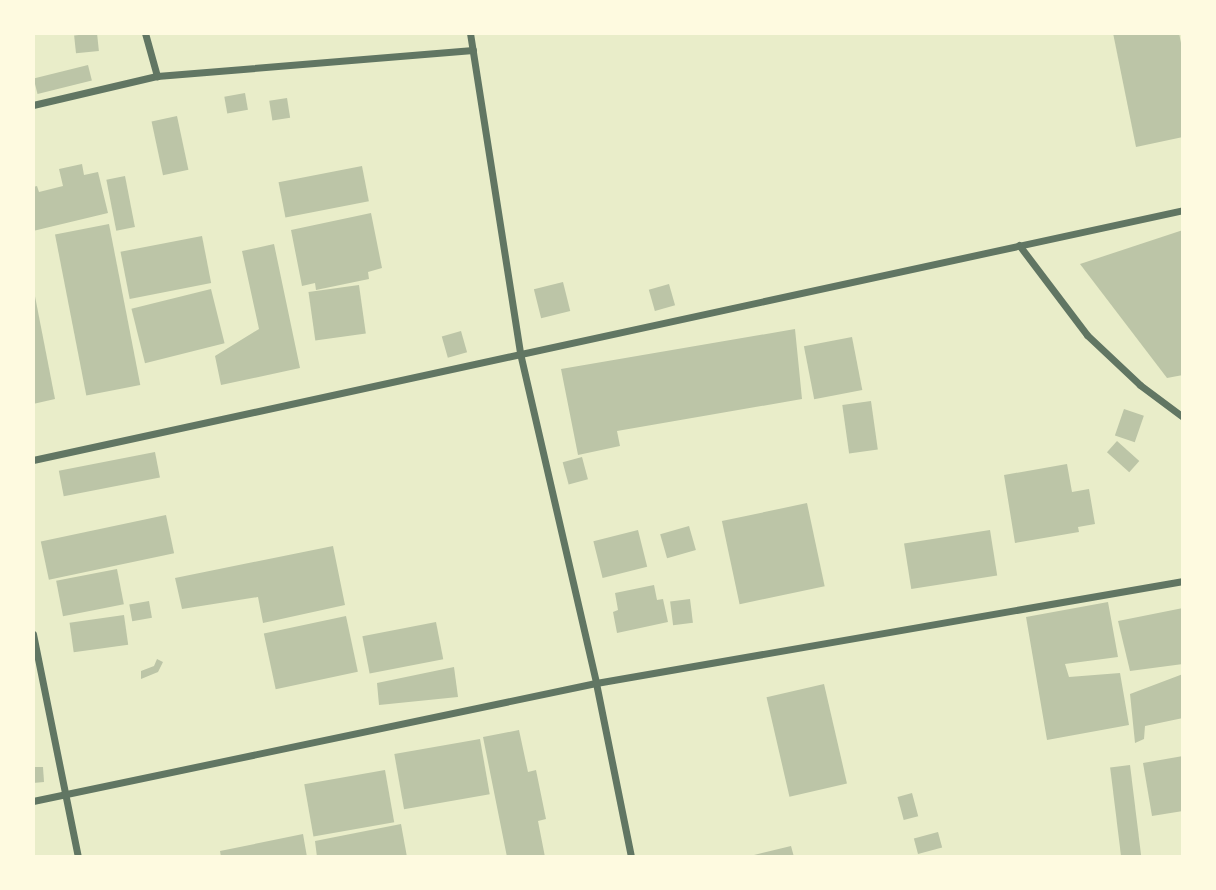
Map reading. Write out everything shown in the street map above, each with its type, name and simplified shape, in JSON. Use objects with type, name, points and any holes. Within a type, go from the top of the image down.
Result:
[{"type":"street","points":[[145,33],[157,76]]},
{"type":"street","points":[[470,33],[520,353],[596,683],[631,857]]},
{"type":"street","points":[[33,105],[157,76],[473,50]]},
{"type":"street","points":[[33,460],[1183,210]]},
{"type":"street","points":[[1019,245],[1087,335],[1140,385],[1183,416]]},
{"type":"street","points":[[33,801],[596,683],[1183,581]]},
{"type":"street","points":[[33,634],[78,857]]},
{"type":"building","points":[[97,33],[99,51],[76,53],[74,35]]},
{"type":"building","points":[[1113,33],[1179,33],[1183,53],[1183,137],[1136,147]]},
{"type":"building","points":[[88,65],[92,81],[38,94],[34,79]]},
{"type":"building","points":[[245,93],[248,110],[227,113],[224,97]]},
{"type":"building","points":[[287,98],[290,118],[272,121],[269,101]]},
{"type":"building","points":[[177,116],[188,170],[163,175],[152,121]]},
{"type":"building","points":[[82,164],[84,175],[98,172],[108,213],[33,231],[33,187],[37,186],[39,192],[63,186],[59,169]]},
{"type":"building","points":[[362,166],[369,201],[285,218],[279,182]]},
{"type":"building","points":[[125,176],[135,227],[116,231],[106,180]]},
{"type":"building","points":[[371,213],[382,268],[368,272],[369,279],[316,290],[315,283],[302,286],[291,230]]},
{"type":"building","points":[[109,224],[140,385],[86,395],[55,234]]},
{"type":"building","points":[[1183,230],[1183,375],[1167,378],[1080,264]]},
{"type":"building","points":[[202,236],[211,283],[130,299],[121,252]]},
{"type":"building","points":[[274,244],[300,368],[221,385],[215,356],[259,329],[242,251]]},
{"type":"building","points":[[563,282],[570,311],[541,318],[534,289]]},
{"type":"building","points":[[669,284],[675,305],[655,311],[649,290]]},
{"type":"building","points":[[359,285],[366,334],[315,341],[308,292]]},
{"type":"building","points":[[33,286],[55,399],[33,404]]},
{"type":"building","points":[[211,289],[225,343],[145,363],[131,309]]},
{"type":"building","points":[[795,329],[802,399],[617,431],[620,446],[578,455],[561,369]]},
{"type":"building","points":[[461,331],[467,352],[448,358],[442,337]]},
{"type":"building","points":[[852,337],[862,390],[814,399],[804,346]]},
{"type":"building","points":[[871,401],[878,450],[849,454],[842,405]]},
{"type":"building","points":[[1124,409],[1144,416],[1135,442],[1115,435]]},
{"type":"building","points":[[1117,441],[1139,461],[1129,472],[1107,452]]},
{"type":"building","points":[[155,452],[160,478],[64,496],[59,471]]},
{"type":"building","points":[[582,457],[588,479],[569,484],[563,462]]},
{"type":"building","points":[[1067,464],[1072,492],[1089,489],[1095,524],[1078,527],[1079,532],[1015,543],[1004,475]]},
{"type":"building","points":[[807,503],[825,586],[740,604],[722,521]]},
{"type":"building","points":[[166,515],[174,553],[49,580],[41,542]]},
{"type":"building","points":[[689,526],[696,550],[667,558],[660,534]]},
{"type":"building","points":[[638,530],[647,567],[603,578],[593,541]]},
{"type":"building","points":[[990,530],[997,575],[911,589],[904,544]]},
{"type":"building","points":[[333,546],[345,605],[263,623],[258,597],[182,609],[175,578]]},
{"type":"building","points":[[117,569],[124,604],[63,616],[56,581]]},
{"type":"building","points":[[654,585],[657,600],[663,599],[668,622],[617,633],[613,612],[618,610],[615,593]]},
{"type":"building","points":[[690,599],[693,623],[673,625],[670,601]]},
{"type":"building","points":[[149,601],[152,618],[132,621],[129,604]]},
{"type":"building","points":[[1108,602],[1118,657],[1065,664],[1069,677],[1120,673],[1129,725],[1047,740],[1026,617]]},
{"type":"building","points":[[1183,608],[1183,664],[1130,671],[1118,621]]},
{"type":"building","points":[[124,615],[128,645],[74,652],[70,623]]},
{"type":"building","points":[[346,616],[358,672],[276,689],[264,633]]},
{"type":"building","points":[[436,622],[443,659],[370,674],[362,636]]},
{"type":"building","points":[[157,659],[163,662],[158,672],[141,679],[141,671],[154,666]]},
{"type":"building","points":[[454,667],[458,697],[379,705],[377,683]]},
{"type":"building","points":[[1183,674],[1183,718],[1145,726],[1144,739],[1135,743],[1130,694]]},
{"type":"building","points":[[824,684],[847,783],[789,797],[767,697]]},
{"type":"building","points":[[519,730],[528,772],[536,770],[546,819],[538,821],[545,857],[507,857],[483,737]]},
{"type":"building","points":[[480,739],[490,794],[404,809],[394,754]]},
{"type":"building","points":[[1183,756],[1183,811],[1152,816],[1143,763]]},
{"type":"building","points":[[1130,765],[1141,857],[1121,857],[1110,767]]},
{"type":"building","points":[[33,767],[43,767],[44,782],[33,783]]},
{"type":"building","points":[[385,770],[394,822],[313,836],[304,784]]},
{"type":"building","points":[[912,793],[918,816],[904,820],[898,797]]},
{"type":"building","points":[[401,824],[407,857],[317,857],[315,841]]},
{"type":"building","points":[[938,832],[942,847],[918,854],[914,838]]},
{"type":"building","points":[[303,834],[307,857],[221,857],[220,851]]},
{"type":"building","points":[[791,846],[794,857],[750,857],[750,856]]}]
